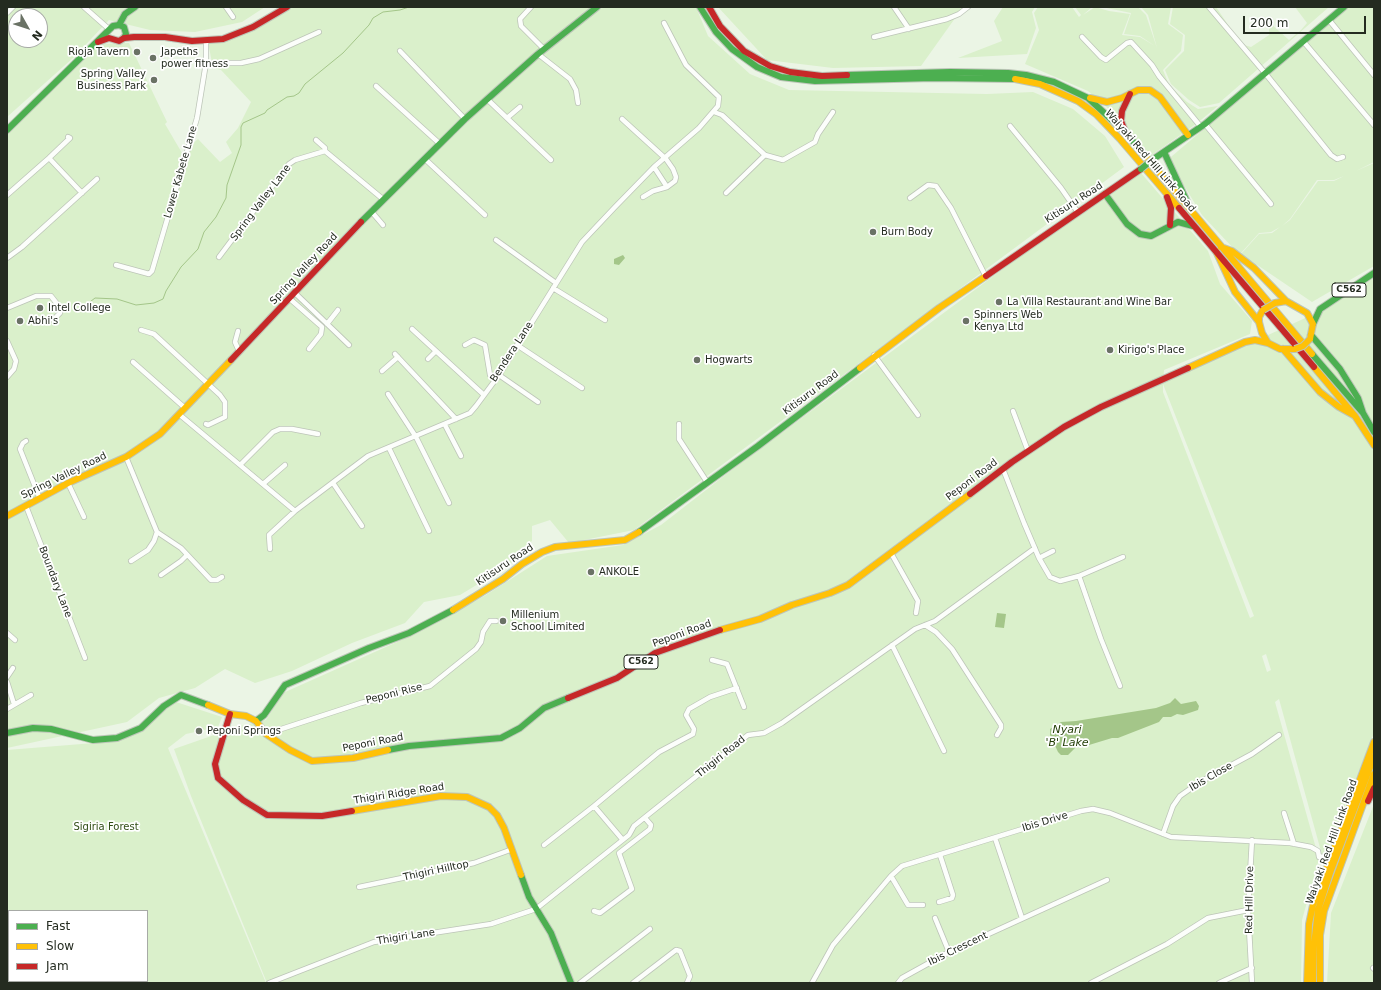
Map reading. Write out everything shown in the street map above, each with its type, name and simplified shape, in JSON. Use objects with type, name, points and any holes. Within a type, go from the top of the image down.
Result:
[{"type":"main road","points":[[124,38],[123,28],[125,14],[135,7]]},
{"type":"main road","points":[[98,42],[112,39],[116,41],[124,38],[143,37],[206,40],[223,38],[239,33],[287,7]]},
{"type":"main road","name":"Spring Valley Road","points":[[7,516],[68,484],[126,457],[160,434],[180,415],[239,351],[290,299],[371,211],[384,200],[465,119],[538,54],[597,7]]},
{"type":"main road","name":"Waiyaki Red Hill Link Road","points":[[700,7],[716,32],[732,49],[757,67],[781,77],[815,81],[940,78],[1012,79],[1031,82],[1053,89],[1078,101],[1102,120],[1194,226],[1218,249],[1363,414],[1374,432]]},
{"type":"main road","name":"Waiyaki Red Hill Link Road","points":[[709,7],[720,26],[744,51],[770,66],[790,72],[822,76],[950,72],[1008,73],[1026,75],[1054,82],[1088,98],[1126,133],[1192,213],[1218,249],[1355,416],[1374,445]]},
{"type":"main road","name":"Kitisuru Road","points":[[256,721],[264,715],[277,694],[285,685],[369,648],[409,633],[456,608],[504,579],[522,564],[549,549],[610,543],[634,536],[758,446],[874,356],[985,275],[1077,211],[1105,194],[1203,125],[1344,7]]},
{"type":"main road","points":[[7,130],[78,58],[98,42],[110,31],[113,26],[123,28],[143,37]]},
{"type":"main road","points":[[110,31],[112,39]]},
{"type":"main road","points":[[1088,98],[1107,102],[1143,89],[1157,94],[1188,135]]},
{"type":"main road","points":[[1126,133],[1121,121],[1121,115],[1123,106],[1130,94]]},
{"type":"main road","points":[[1164,152],[1192,213]]},
{"type":"main road","points":[[1165,192],[1171,208],[1170,225]]},
{"type":"main road","points":[[1105,194],[1127,224],[1140,234],[1151,236],[1178,222],[1194,226]]},
{"type":"main road","points":[[1249,341],[1260,340],[1283,349],[1295,349],[1303,346],[1311,337],[1313,324],[1303,309],[1286,301],[1254,268],[1232,251],[1218,249],[1235,292],[1260,325],[1268,343]]},
{"type":"main road","name":"C562","points":[[1313,324],[1317,313],[1323,306],[1374,273]]},
{"type":"main road","points":[[1260,325],[1264,310],[1275,303],[1286,301]]},
{"type":"main road","name":"C562","points":[[1303,309],[1323,306]]},
{"type":"main road","name":"Peponi Road","points":[[256,721],[266,734],[307,760],[318,762],[353,758],[409,746],[501,738],[520,728],[544,708],[618,678],[655,653],[700,636],[760,619],[792,605],[840,589],[863,575],[1003,469],[1064,427],[1096,410],[1249,341],[1260,325]]},
{"type":"main road","points":[[1311,337],[1340,369],[1358,398],[1363,414]]},
{"type":"main road","points":[[1283,349],[1320,392],[1339,407],[1355,416]]},
{"type":"main road","points":[[7,733],[33,728],[51,729],[93,740],[117,738],[141,728],[164,706],[181,695],[230,714],[244,714],[256,721]]},
{"type":"main road","name":"Thigiri Ridge Road","points":[[230,714],[215,764],[218,778],[243,800],[270,816],[322,816],[441,796],[467,797],[489,807],[497,815],[504,828],[510,850],[536,909],[551,932],[571,983]]},
{"type":"main road","points":[[1308,983],[1309,924],[1313,905],[1327,866],[1355,799],[1374,742]]},
{"type":"main road","name":"Waiyaki Red Hill Link Road","points":[[1313,983],[1314,945],[1318,910],[1355,799],[1374,756]]},
{"type":"main road","name":"Waiyaki Red Hill Link Road","points":[[1320,983],[1320,935],[1324,911],[1374,774]]},
{"type":"main road","points":[[1358,817],[1374,788]]},
{"type":"street","points":[[7,13],[13,7]]},
{"type":"street","points":[[84,7],[110,31]]},
{"type":"street","points":[[226,7],[233,17]]},
{"type":"street","points":[[531,7],[520,19],[521,26],[544,49]]},
{"type":"street","points":[[894,7],[909,29]]},
{"type":"street","points":[[874,37],[953,17],[968,7]]},
{"type":"street","points":[[1209,7],[1265,73],[1331,155],[1337,159],[1343,157]]},
{"type":"street","points":[[1329,20],[1374,75]]},
{"type":"street","points":[[664,23],[686,65],[719,97],[718,106],[714,112],[722,115],[765,155],[783,160],[815,142],[818,134],[833,112]]},
{"type":"street","points":[[206,63],[242,63],[259,59],[319,32]]},
{"type":"street","points":[[1082,37],[1101,57],[1106,60],[1127,43],[1132,44],[1152,65],[1158,76],[1203,125],[1271,204]]},
{"type":"street","name":"Lower Kabete Lane","points":[[116,265],[149,274],[152,270],[197,118],[206,63],[206,40]]},
{"type":"street","points":[[1303,41],[1374,125]]},
{"type":"street","points":[[400,51],[465,119]]},
{"type":"street","points":[[538,54],[570,79],[576,90],[578,103]]},
{"type":"street","points":[[376,86],[440,144]]},
{"type":"street","points":[[487,99],[551,160]]},
{"type":"street","points":[[507,118],[520,106]]},
{"type":"street","name":"Bendera Lane","points":[[270,549],[269,535],[296,511],[358,462],[470,413],[497,377],[582,242],[654,168],[666,159],[714,112]]},
{"type":"street","points":[[622,119],[666,159],[675,172],[675,181],[667,187],[653,191],[643,198]]},
{"type":"street","points":[[1010,126],[1061,188],[1077,211]]},
{"type":"street","points":[[7,195],[70,138],[68,137]]},
{"type":"street","points":[[316,140],[325,151],[384,200]]},
{"type":"street","name":"Spring Valley Lane","points":[[219,257],[289,164],[295,160],[325,151]]},
{"type":"street","points":[[726,193],[765,155]]},
{"type":"street","points":[[49,158],[82,193]]},
{"type":"street","points":[[425,159],[485,215]]},
{"type":"street","points":[[654,168],[667,187]]},
{"type":"street","points":[[7,258],[22,248],[97,179]]},
{"type":"street","points":[[910,198],[928,185],[936,186],[951,208],[985,275]]},
{"type":"street","points":[[371,211],[383,225]]},
{"type":"street","points":[[496,240],[556,283]]},
{"type":"street","points":[[553,288],[605,320]]},
{"type":"street","points":[[295,293],[349,346]]},
{"type":"street","points":[[7,308],[36,296],[51,296],[58,305],[60,313],[53,320]]},
{"type":"street","points":[[290,299],[322,327],[321,334],[309,349]]},
{"type":"street","points":[[327,324],[338,310]]},
{"type":"street","points":[[412,329],[484,395]]},
{"type":"street","points":[[141,330],[154,334],[208,384],[224,402],[225,417],[208,425],[206,424]]},
{"type":"street","points":[[238,331],[235,342],[239,351]]},
{"type":"street","points":[[465,345],[474,340],[484,345],[490,375],[497,377],[538,402]]},
{"type":"street","points":[[7,341],[16,361],[14,369],[7,377]]},
{"type":"street","points":[[517,345],[582,388]]},
{"type":"street","points":[[428,359],[436,351]]},
{"type":"street","points":[[382,371],[397,356],[456,420]]},
{"type":"street","points":[[874,356],[918,415]]},
{"type":"street","points":[[133,362],[185,408]]},
{"type":"street","points":[[388,394],[416,437],[449,503]]},
{"type":"street","points":[[1013,411],[1028,451]]},
{"type":"street","points":[[180,415],[296,511]]},
{"type":"street","points":[[679,424],[679,439],[707,482]]},
{"type":"street","points":[[445,425],[461,456]]},
{"type":"street","points":[[240,465],[273,432],[280,429],[292,429],[318,434]]},
{"type":"street","points":[[26,441],[20,449],[40,499]]},
{"type":"street","points":[[388,448],[429,531]]},
{"type":"street","points":[[126,457],[157,532],[154,541],[148,550],[131,561]]},
{"type":"street","points":[[263,484],[285,465]]},
{"type":"street","points":[[1003,469],[1039,558],[1048,574],[1056,580],[1060,581],[1079,576],[1123,557]]},
{"type":"street","points":[[333,483],[362,526]]},
{"type":"street","points":[[68,484],[84,517]]},
{"type":"street","name":"Boundary Lane","points":[[26,506],[85,658]]},
{"type":"street","points":[[157,532],[168,537],[211,580],[217,580],[222,577]]},
{"type":"street","name":"Thigiri Road","points":[[536,909],[748,735],[764,733],[782,723],[915,629],[942,615],[1035,548]]},
{"type":"street","points":[[1039,558],[1053,551]]},
{"type":"street","points":[[891,553],[918,601],[916,613]]},
{"type":"street","points":[[161,575],[187,555]]},
{"type":"street","points":[[1079,576],[1101,639],[1120,686]]},
{"type":"street","name":"Peponi Rise","points":[[266,734],[361,703],[430,686],[476,649],[481,642],[483,632],[490,621],[496,621]]},
{"type":"street","points":[[925,625],[936,632],[952,649],[1001,725],[997,735]]},
{"type":"street","points":[[7,633],[15,640]]},
{"type":"street","points":[[892,645],[944,751]]},
{"type":"street","points":[[712,660],[727,664],[744,707]]},
{"type":"street","points":[[7,677],[13,668]]},
{"type":"street","points":[[7,682],[14,704]]},
{"type":"street","points":[[544,845],[659,752],[693,734],[694,729],[686,715],[689,709],[710,697],[737,688]]},
{"type":"street","points":[[7,708],[31,695]]},
{"type":"street","name":"Ibis Close","points":[[1163,834],[1173,806],[1180,796],[1200,782],[1252,754],[1279,735]]},
{"type":"street","points":[[594,806],[622,839]]},
{"type":"street","name":"Ibis Drive","points":[[812,983],[833,945],[891,876],[906,864],[940,855],[1080,811],[1093,809],[1110,813],[1163,834],[1183,839],[1252,840],[1311,847],[1318,851],[1319,857],[1327,866]]},
{"type":"street","points":[[1284,813],[1294,844]]},
{"type":"street","points":[[594,911],[600,913],[632,889],[619,853],[650,829],[651,825],[645,818]]},
{"type":"street","points":[[995,838],[1022,918]]},
{"type":"street","name":"Red Hill Drive","points":[[1252,840],[1248,910],[1252,983]]},
{"type":"street","name":"Thigiri Hilltop","points":[[359,888],[474,863],[510,850]]},
{"type":"street","points":[[939,902],[952,898],[953,895],[940,855]]},
{"type":"street","points":[[1319,857],[1331,856]]},
{"type":"street","points":[[891,876],[908,905],[923,905]]},
{"type":"street","name":"Ibis Crescent","points":[[898,983],[902,978],[949,952],[1107,880]]},
{"type":"street","name":"Thigiri Lane","points":[[269,983],[374,942],[491,924],[536,909]]},
{"type":"street","points":[[1091,983],[1167,944],[1208,918],[1248,910]]},
{"type":"street","points":[[935,918],[949,952]]},
{"type":"street","points":[[580,983],[650,929]]},
{"type":"street","points":[[633,983],[676,950],[680,951],[690,976],[687,983]]},
{"type":"street","points":[[1219,983],[1252,968]]},
{"type":"green space","points":[[7,7],[265,7],[242,22],[195,32],[150,30],[109,20],[73,58],[7,117]]},
{"type":"green space","points":[[292,7],[696,7],[708,36],[750,74],[789,90],[987,94],[1033,92],[1073,109],[1105,136],[1124,167],[634,530],[569,543],[550,520],[532,526],[532,541],[519,550],[511,564],[460,595],[424,602],[405,623],[352,643],[292,671],[255,683],[225,669],[195,688],[159,698],[127,722],[7,748],[7,129],[94,44],[129,43],[167,122],[165,124],[182,153],[198,139],[220,162],[232,153],[226,142],[238,128],[251,102],[221,70],[213,68],[208,42],[230,40]]},
{"type":"green space","points":[[718,7],[963,7],[921,66],[833,68],[767,60]]},
{"type":"green space","points":[[1003,7],[1035,7],[1032,12],[1036,28],[1027,54],[958,58],[1002,41],[994,21]]},
{"type":"green space","points":[[1038,7],[1072,7],[1079,17],[1081,15],[1075,7],[1092,7],[1083,15],[1095,7],[1130,14],[1122,35],[1140,37],[1155,46],[1140,36],[1124,34],[1131,13],[1102,7],[1138,7],[1146,15],[1157,48],[1148,15],[1141,7],[1171,7],[1168,24],[1183,35],[1181,51],[1163,70],[1169,85],[1187,102],[1198,109],[1218,106],[1196,124],[1149,157],[1110,110],[1088,91],[1025,64],[1039,30],[1034,13]]},
{"type":"green space","points":[[1173,7],[1216,7],[1235,35],[1244,45],[1251,47],[1269,35],[1269,22],[1289,40],[1301,30],[1307,23],[1295,7],[1329,7],[1219,103],[1200,107],[1189,100],[1171,84],[1165,70],[1184,51],[1185,35],[1170,24]]},
{"type":"green space","points":[[1348,7],[1374,7],[1374,162],[1356,171],[1374,163],[1374,266],[1312,302],[1241,254],[1259,234],[1272,233],[1280,227],[1271,232],[1259,233],[1241,253],[1234,249],[1202,215],[1180,179],[1165,162]],"holes":[[[1344,176],[1334,181],[1318,181],[1290,220],[1282,226],[1290,219],[1317,180],[1334,180]]]},
{"type":"green space","points":[[1141,173],[1208,251],[1220,284],[1252,321],[1250,334],[1164,370],[1163,383],[1325,309],[1374,278],[1374,733],[1327,851],[1322,855],[1279,699],[1275,702],[1319,859],[1302,920],[1301,983],[267,983],[191,796],[174,749],[240,726],[266,720],[283,693],[415,634],[486,595],[547,556],[623,545],[661,525],[733,469],[1030,249]],"holes":[[[1163,384],[1254,616],[1250,618],[1163,392]],[[1266,654],[1271,670],[1267,672],[1262,656]]]},
{"type":"green space","name":"Sigiria Forest","points":[[176,702],[222,717],[218,727],[186,734],[168,748],[266,983],[7,983],[7,750],[119,741],[165,707]]},
{"type":"green space","points":[[1374,804],[1374,983],[1327,983],[1331,913]]},
{"type":"water","points":[[623,255],[625,258],[619,265],[614,264],[614,259]]},
{"type":"water","points":[[997,613],[1006,614],[1004,628],[995,627]]},
{"type":"water","name":"Nyari 'B' Lake","points":[[1175,698],[1181,704],[1196,701],[1199,706],[1198,710],[1183,715],[1177,714],[1171,717],[1163,717],[1159,722],[1118,738],[1112,738],[1089,745],[1082,744],[1077,746],[1068,755],[1061,755],[1058,752],[1050,735],[1050,729],[1061,722],[1156,708],[1170,703]]},
{"type":"waterway","points":[[81,309],[95,298],[117,299],[136,305],[154,303],[163,299],[166,291],[181,267],[198,249],[204,232],[216,217],[226,198],[227,185],[241,145],[241,127],[243,123],[265,113],[267,110],[287,97],[294,96],[299,93],[305,84],[343,53],[369,25],[373,18],[383,12],[400,10],[409,7]]},
{"type":"traffic: fast","points":[[119,25],[125,14],[135,7]]},
{"type":"traffic: fast","points":[[361,222],[465,119],[538,54],[597,7]]},
{"type":"traffic: fast","points":[[700,7],[716,32],[732,49],[757,67],[781,77],[815,81],[933,78],[1015,79]]},
{"type":"traffic: fast","points":[[1152,160],[1205,124],[1344,7]]},
{"type":"traffic: fast","points":[[7,130],[113,26],[119,25],[124,27],[126,34],[124,38]]},
{"type":"traffic: fast","points":[[847,75],[950,72],[1008,73],[1026,75],[1054,82],[1088,98],[1126,133],[1146,157]]},
{"type":"traffic: fast","points":[[1164,152],[1189,206]]},
{"type":"traffic: fast","points":[[1141,169],[1152,160]]},
{"type":"traffic: fast","points":[[1105,194],[1127,224],[1140,234],[1151,236],[1178,222],[1193,226]]},
{"type":"traffic: fast","points":[[1313,324],[1320,309],[1374,273]]},
{"type":"traffic: fast","points":[[1311,335],[1340,369],[1358,398],[1363,413]]},
{"type":"traffic: fast","points":[[1312,354],[1363,413],[1374,432]]},
{"type":"traffic: fast","points":[[639,532],[758,446],[860,368]]},
{"type":"traffic: fast","points":[[256,721],[264,715],[285,685],[369,648],[409,633],[453,610]]},
{"type":"traffic: fast","points":[[7,733],[33,728],[51,729],[93,740],[117,738],[141,728],[164,706],[181,695],[208,705]]},
{"type":"traffic: fast","points":[[388,750],[409,746],[501,738],[520,728],[544,708],[568,698]]},
{"type":"traffic: fast","points":[[521,875],[529,897],[551,933],[571,983]]},
{"type":"traffic: slow","points":[[1015,79],[1040,84],[1078,101],[1096,114],[1120,139],[1179,208]]},
{"type":"traffic: slow","points":[[1090,98],[1107,102],[1122,98],[1138,90],[1150,90],[1160,97],[1188,135]]},
{"type":"traffic: slow","points":[[1146,157],[1312,354]]},
{"type":"traffic: slow","points":[[1221,247],[1232,251],[1254,268],[1286,301]]},
{"type":"traffic: slow","points":[[1216,251],[1235,292],[1259,322]]},
{"type":"traffic: slow","points":[[860,368],[939,308],[986,276]]},
{"type":"traffic: slow","points":[[1275,303],[1286,301],[1307,313],[1313,324],[1310,339]]},
{"type":"traffic: slow","points":[[1263,310],[1275,303]]},
{"type":"traffic: slow","points":[[1263,310],[1259,317],[1259,322],[1262,333],[1268,343],[1280,349],[1295,349]]},
{"type":"traffic: slow","points":[[1295,349],[1303,346],[1310,339]]},
{"type":"traffic: slow","points":[[1188,368],[1245,342],[1255,340],[1268,343]]},
{"type":"traffic: slow","points":[[1283,349],[1320,392],[1339,407],[1355,416]]},
{"type":"traffic: slow","points":[[7,516],[68,483],[126,457],[160,434],[231,360]]},
{"type":"traffic: slow","points":[[1314,367],[1355,416],[1374,445]]},
{"type":"traffic: slow","points":[[720,630],[760,619],[792,605],[830,593],[848,585],[970,494]]},
{"type":"traffic: slow","points":[[453,610],[503,579],[522,564],[542,552],[555,547],[625,540],[639,532]]},
{"type":"traffic: slow","points":[[208,705],[230,714],[246,716],[256,721],[266,734],[290,750],[312,761],[353,758],[388,750]]},
{"type":"traffic: slow","points":[[1307,983],[1309,924],[1313,905],[1374,742]]},
{"type":"traffic: slow","points":[[1313,983],[1314,945],[1318,910],[1330,873],[1374,757]]},
{"type":"traffic: slow","points":[[1320,983],[1320,935],[1324,911],[1374,774]]},
{"type":"traffic: slow","points":[[352,811],[441,796],[467,797],[489,807],[497,815],[504,828],[521,875]]},
{"type":"traffic: jam","points":[[98,42],[109,38],[119,41],[124,38],[134,37],[165,37],[192,41],[223,39],[253,27],[287,7]]},
{"type":"traffic: jam","points":[[709,7],[720,26],[744,51],[770,66],[790,72],[822,76],[847,75]]},
{"type":"traffic: jam","points":[[1125,131],[1121,121],[1122,111],[1130,94]]},
{"type":"traffic: jam","points":[[986,276],[1141,169]]},
{"type":"traffic: jam","points":[[1167,197],[1171,208],[1170,225]]},
{"type":"traffic: jam","points":[[1179,208],[1314,367]]},
{"type":"traffic: jam","points":[[231,360],[361,222]]},
{"type":"traffic: jam","points":[[970,494],[1012,462],[1064,427],[1101,407],[1188,368]]},
{"type":"traffic: jam","points":[[568,698],[617,678],[655,653],[720,630]]},
{"type":"traffic: jam","points":[[230,714],[215,764],[218,778],[243,800],[267,815],[322,816],[352,811]]},
{"type":"traffic: jam","points":[[1368,801],[1374,788]]},
{"type":"place","name":"Rioja Tavern","points":[[137,52]]},
{"type":"place","name":"Japeths power fitness","points":[[153,58]]},
{"type":"place","name":"Spring Valley Business Park","points":[[154,80]]},
{"type":"place","name":"Burn Body","points":[[873,232]]},
{"type":"place","name":"La Villa Restaurant and Wine Bar","points":[[999,302]]},
{"type":"place","name":"Intel College","points":[[40,308]]},
{"type":"place","name":"Abhi's","points":[[20,321]]},
{"type":"place","name":"Spinners Web Kenya Ltd","points":[[966,321]]},
{"type":"place","name":"Kirigo's Place","points":[[1110,350]]},
{"type":"place","name":"Hogwarts","points":[[697,360]]},
{"type":"place","name":"ANKOLE","points":[[591,572]]},
{"type":"place","name":"Millenium School Limited","points":[[503,621]]},
{"type":"place","name":"Peponi Springs","points":[[199,731]]}]
